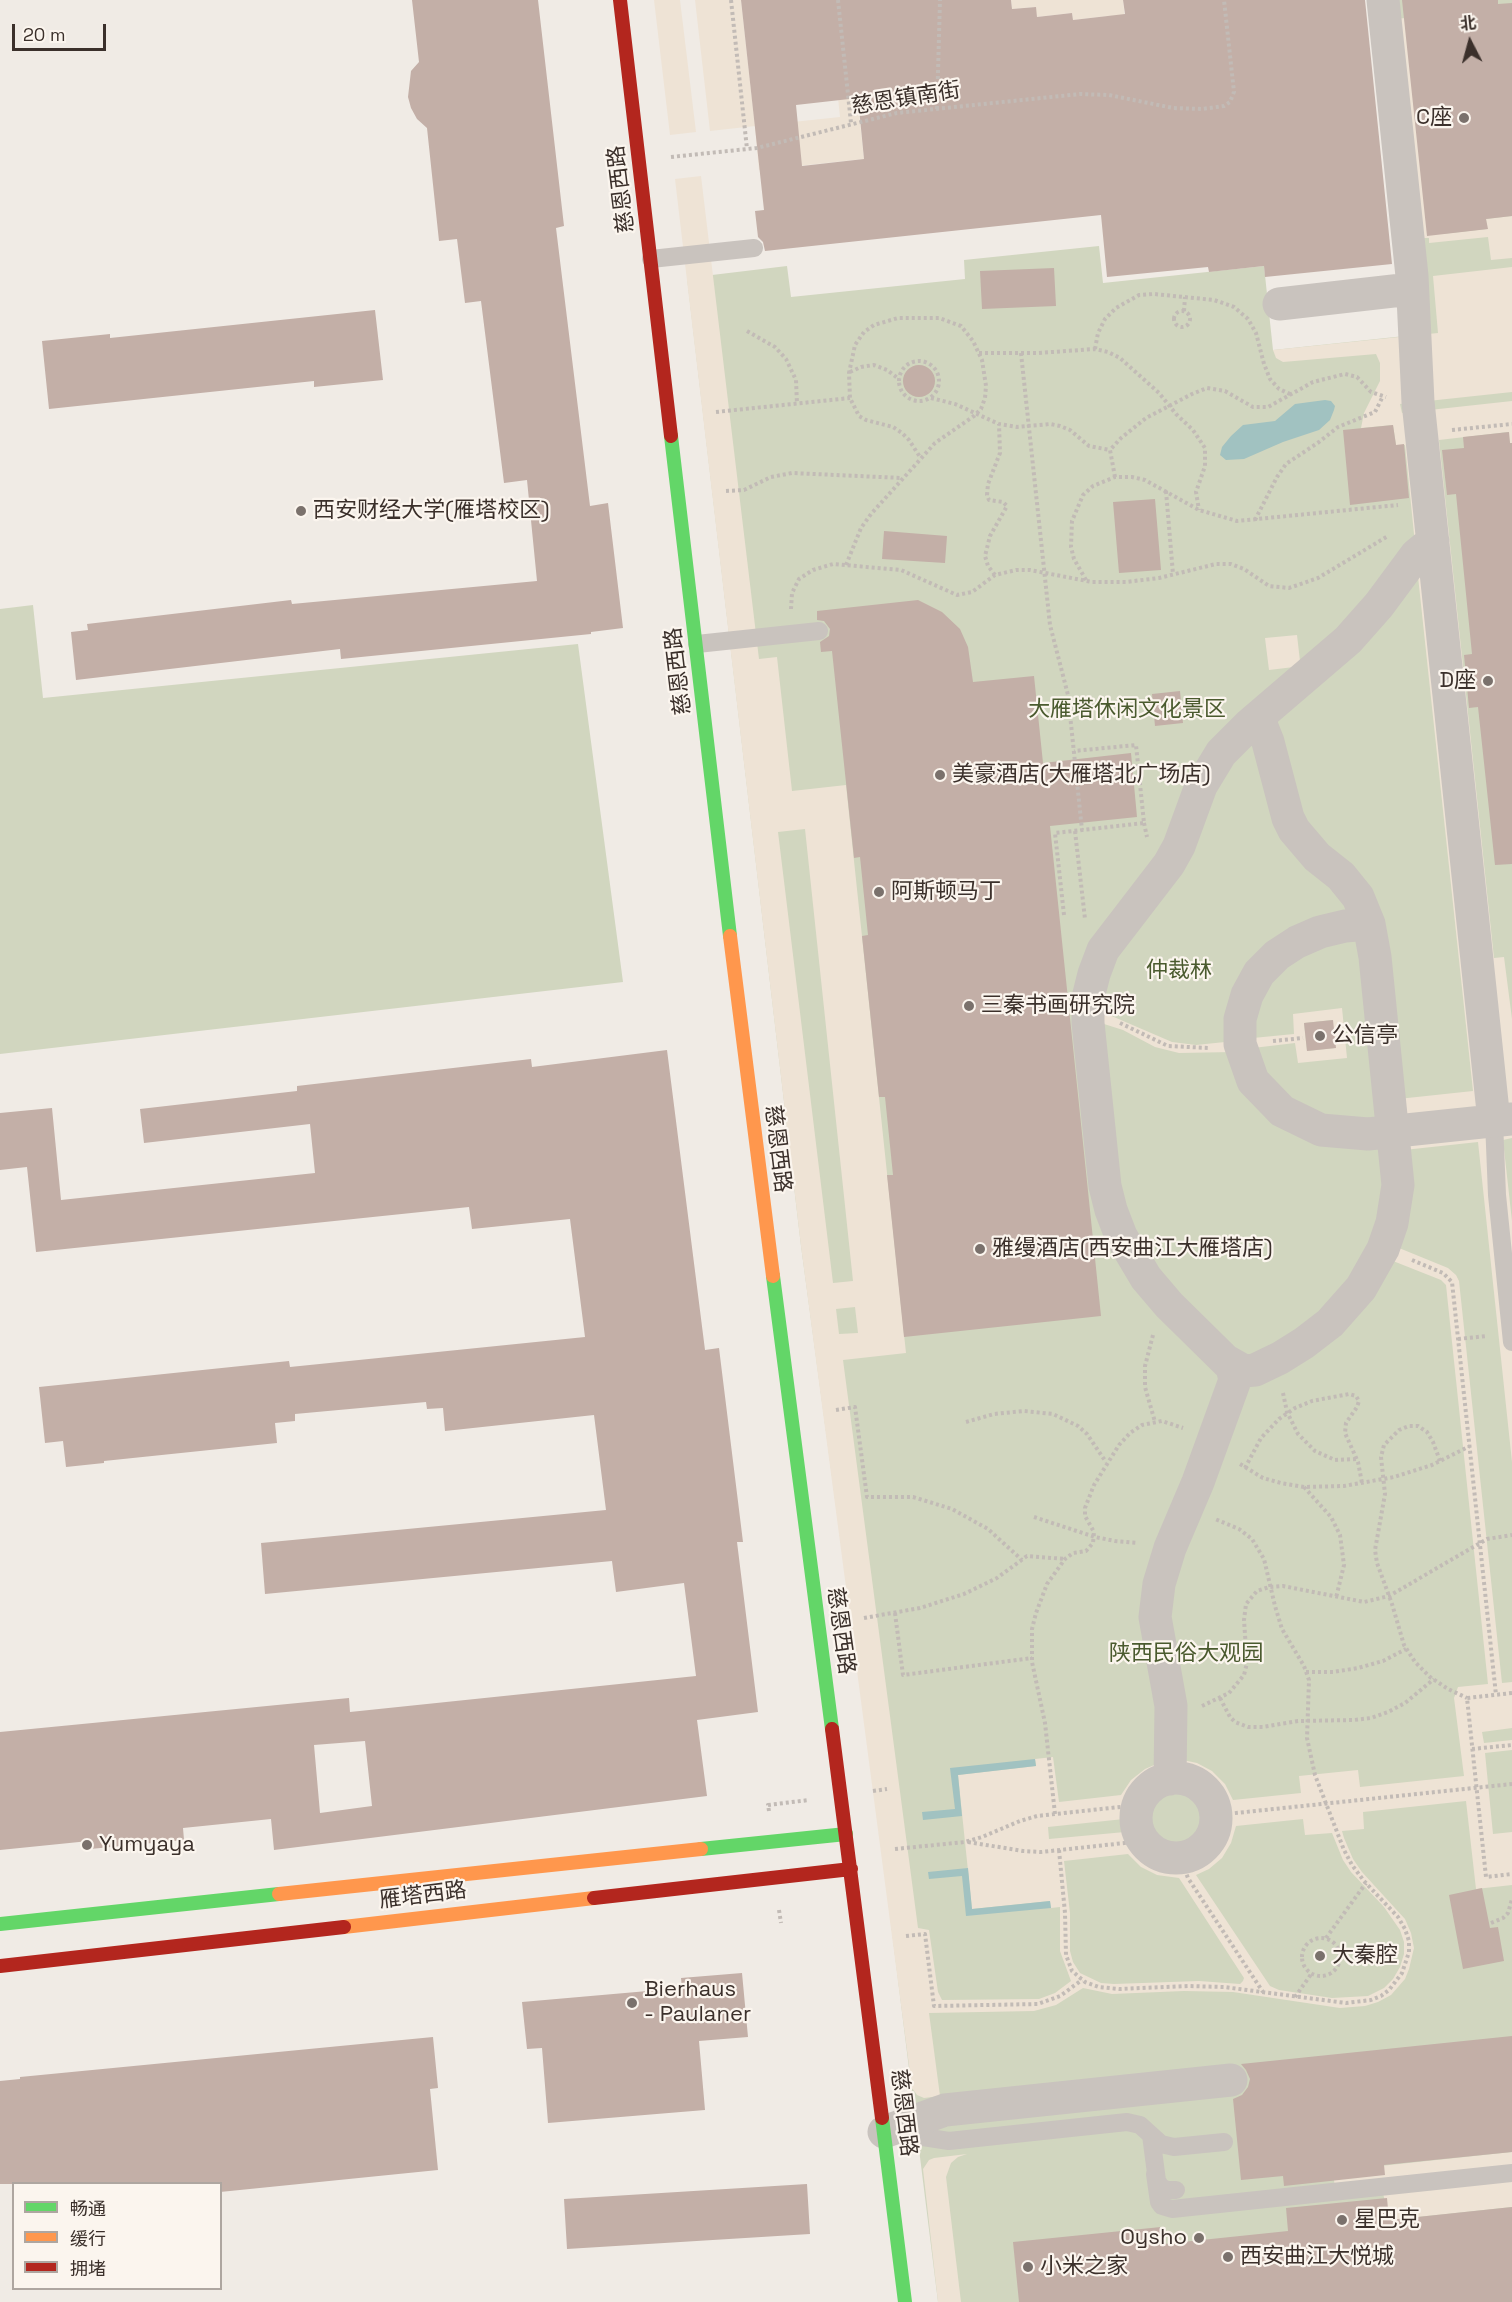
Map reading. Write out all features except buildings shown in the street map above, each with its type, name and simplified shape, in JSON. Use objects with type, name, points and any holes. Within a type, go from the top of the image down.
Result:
[{"type":"main road","name":"慈恩西路","points":[[620,0],[774,1292],[851,1869],[905,2302]]},
{"type":"main road","name":"雁塔西路","points":[[0,1924],[846,1834]]},
{"type":"main road","name":"雁塔西路","points":[[0,1966],[851,1869]]},
{"type":"street","points":[[1369,924],[1344,926],[1320,932],[1297,942],[1276,955],[1259,974],[1247,995],[1240,1019],[1240,1044],[1254,1081],[1281,1111],[1321,1130],[1368,1134],[1503,1120],[1421,433],[1412,276],[1383,0]]},
{"type":"street","points":[[1279,304],[1402,290],[1410,284],[1412,276]]},
{"type":"street","points":[[1250,1368],[1168,1305],[1133,1258],[1111,1210],[1104,1174],[1088,998],[1094,974],[1106,947],[1169,864],[1179,846],[1209,769],[1235,738],[1348,640],[1379,605],[1418,553],[1431,523]]},
{"type":"street","points":[[1170,1779],[1172,1711],[1155,1617],[1159,1584],[1170,1548],[1250,1368],[1304,1344],[1330,1323],[1348,1304],[1366,1280],[1383,1249],[1396,1204],[1398,1171],[1375,957],[1369,924],[1359,897],[1341,876],[1317,857],[1294,830],[1288,818],[1268,742],[1258,717]]},
{"type":"street","points":[[1188,1779],[1202,1787],[1212,1798],[1217,1815],[1215,1829],[1208,1843],[1196,1853],[1180,1858],[1165,1856],[1151,1849],[1143,1841],[1136,1822],[1138,1805],[1145,1793],[1157,1782],[1188,1779]]},
{"type":"street","points":[[884,2132],[945,2110],[1231,2080]]},
{"type":"lane","points":[[651,259],[754,248]]},
{"type":"lane","points":[[697,644],[819,631]]},
{"type":"lane","points":[[1503,1120],[1497,1195],[1512,1342]]},
{"type":"lane","points":[[884,2132],[949,2141],[1127,2122],[1140,2126],[1161,2144],[1174,2147],[1224,2142]]},
{"type":"lane","points":[[1151,2135],[1159,2202],[1162,2206],[1172,2209],[1512,2174]]},
{"type":"lane","points":[[1155,2174],[1161,2187],[1176,2190]]},
{"type":"path","points":[[731,0],[747,149]]},
{"type":"path","points":[[838,0],[851,123]]},
{"type":"path","points":[[937,109],[940,0]]},
{"type":"path","name":"慈恩镇南街","points":[[639,160],[747,149],[790,141],[851,123],[897,113],[1080,94],[1109,95],[1179,108],[1202,109],[1224,106],[1233,97],[1224,0]]},
{"type":"path","points":[[1095,349],[1098,333],[1105,320],[1116,308],[1131,298],[1147,294],[1214,300],[1226,303],[1248,319],[1256,333],[1270,379],[1279,389],[1292,395]]},
{"type":"path","points":[[1184,311],[1176,314],[1173,320],[1177,326],[1183,327],[1188,324],[1190,318],[1184,311],[1185,297]]},
{"type":"path","points":[[846,565],[861,528],[871,514],[920,458],[947,434],[975,414],[985,398],[986,386],[979,353],[968,333],[961,326],[950,321],[926,316],[898,318],[874,325],[864,332],[855,345],[849,373],[850,398],[859,416],[893,427],[902,433],[920,458]]},
{"type":"path","points":[[747,331],[775,347],[786,359],[796,380],[797,404]]},
{"type":"path","points":[[979,353],[1095,349],[1120,358],[1159,393],[1205,448],[1205,466],[1196,492],[1199,510]]},
{"type":"path","points":[[1021,353],[1050,626],[1068,695],[1082,830]]},
{"type":"path","points":[[921,361],[933,367],[940,379],[935,394],[931,398],[922,402],[908,399],[899,386],[903,369],[908,364],[921,361]]},
{"type":"path","points":[[849,373],[861,367],[873,365],[887,370],[899,380]]},
{"type":"path","points":[[1110,450],[1133,427],[1207,388],[1225,391],[1253,407],[1268,407],[1326,377],[1345,374],[1357,377],[1371,392],[1383,396],[1396,395],[1417,386]]},
{"type":"path","points":[[1255,520],[1286,464],[1338,427],[1375,412],[1383,396]]},
{"type":"path","points":[[716,412],[850,398]]},
{"type":"path","points":[[931,398],[955,404],[999,424],[1029,427],[1050,424],[1060,426],[1070,430],[1089,446],[1110,450]]},
{"type":"path","points":[[995,575],[986,561],[985,549],[1007,506],[1004,502],[989,500],[987,495],[988,484],[1000,453],[999,424]]},
{"type":"path","points":[[1421,433],[1512,424]]},
{"type":"path","points":[[1110,450],[1115,477]]},
{"type":"path","points":[[726,491],[744,490],[771,477],[792,473],[902,478]]},
{"type":"path","points":[[1086,581],[1074,559],[1071,547],[1072,521],[1083,495],[1093,486],[1115,477],[1145,480],[1199,510],[1237,521],[1431,523]]},
{"type":"path","points":[[1166,490],[1173,574]]},
{"type":"path","points":[[793,634],[792,593],[799,579],[813,570],[833,564],[901,570],[957,595],[972,592],[995,575],[1016,570],[1086,581],[1143,581],[1216,564],[1231,564],[1244,569],[1269,586],[1289,588],[1318,578],[1397,529],[1431,523]]},
{"type":"path","points":[[1064,915],[1055,833],[1144,823],[1136,744],[1074,751]]},
{"type":"path","points":[[1075,831],[1085,923],[1097,940],[1106,947]]},
{"type":"path","points":[[1088,1016],[1115,1021],[1168,1046],[1202,1049],[1303,1038]]},
{"type":"path","points":[[1383,1249],[1443,1273],[1452,1282],[1496,1695]]},
{"type":"path","points":[[1155,1422],[1147,1396],[1145,1366],[1157,1324],[1168,1305]]},
{"type":"path","points":[[1250,1368],[1282,1387],[1288,1413],[1298,1434],[1315,1451],[1335,1460],[1356,1459]]},
{"type":"path","points":[[1245,1468],[1269,1427],[1288,1413],[1312,1401],[1340,1395],[1356,1396],[1359,1401],[1346,1423],[1345,1433],[1356,1459],[1362,1483]]},
{"type":"path","points":[[836,1410],[855,1407],[867,1497],[913,1497],[952,1509],[988,1529],[1022,1560]]},
{"type":"path","points":[[966,1422],[994,1414],[1024,1411],[1053,1414],[1078,1426],[1087,1434],[1106,1462]]},
{"type":"path","points":[[1440,1461],[1427,1432],[1418,1426],[1409,1426],[1399,1430],[1384,1445],[1381,1457],[1385,1494],[1375,1550],[1377,1563],[1400,1635],[1415,1662],[1434,1679],[1467,1698],[1512,1693]]},
{"type":"path","points":[[1304,1487],[1331,1517],[1340,1535],[1344,1566],[1336,1598]]},
{"type":"path","points":[[1059,1850],[1066,1955],[1072,1971],[1082,1980],[1099,1987],[1119,1989],[1224,1987],[1346,2003],[1371,2000],[1389,1990],[1402,1973],[1409,1952],[1406,1929],[1352,1865],[1315,1775],[1309,1750],[1307,1721],[1309,1691],[1306,1672],[1282,1629],[1264,1559],[1252,1539],[1239,1529],[1222,1522],[1185,1514]]},
{"type":"path","points":[[1034,1517],[1095,1537],[1115,1541],[1151,1543],[1170,1548]]},
{"type":"path","points":[[1172,1711],[1192,1709],[1220,1698],[1229,1693],[1244,1675],[1247,1663],[1244,1620],[1246,1604],[1257,1592],[1283,1586],[1364,1602],[1389,1596],[1493,1537],[1512,1535]]},
{"type":"path","points":[[864,1618],[943,1602],[997,1578],[1033,1555],[1065,1559]]},
{"type":"path","points":[[895,1613],[903,1675],[1032,1658]]},
{"type":"path","points":[[1306,1672],[1333,1672],[1358,1668],[1383,1661],[1407,1649]]},
{"type":"path","points":[[1220,1698],[1230,1717],[1235,1722],[1248,1727],[1371,1718],[1405,1703],[1434,1679]]},
{"type":"path","points":[[1467,1698],[1486,1877],[1512,1876]]},
{"type":"path","points":[[1472,1749],[1512,1745]]},
{"type":"path","points":[[1217,1815],[1512,1784]]},
{"type":"path","points":[[965,1842],[1037,1816],[1138,1805]]},
{"type":"path","points":[[895,1849],[965,1842],[1023,1851],[1059,1850],[1143,1841]]},
{"type":"path","points":[[1180,1858],[1188,1878],[1263,1992]]},
{"type":"path","points":[[1326,1938],[1337,1947],[1340,1954],[1339,1962],[1330,1973],[1323,1976],[1312,1973],[1304,1966],[1302,1951],[1312,1940],[1326,1938],[1366,1883]]},
{"type":"path","points":[[1491,1923],[1508,1913],[1512,1899]]},
{"type":"path","points":[[906,1936],[925,1934],[934,2006],[1038,2004],[1060,1996],[1082,1980]]},
{"type":"path","points":[[1295,1997],[1312,1973]]},
{"type":"green space","name":"陕西民俗大观园","points":[[1383,0],[1512,0],[1512,2302],[938,2302],[878,1819],[801,1246],[687,278],[787,266],[791,297],[965,279],[964,260],[1099,246],[1103,283],[1264,266],[1273,350],[1414,335]]},
{"type":"green space","points":[[33,605],[43,698],[578,644],[623,982],[0,1054],[0,609]]},
{"type":"shaded area","points":[[654,0],[680,0],[696,132],[670,135]]},
{"type":"shaded area","points":[[695,0],[741,0],[755,126],[710,131]]},
{"type":"shaded area","points":[[828,0],[847,0],[864,159],[759,170],[755,126],[840,117]]},
{"type":"shaded area","points":[[1011,0],[1123,0],[1132,83],[1108,16],[1073,20],[1072,13],[1037,17],[1035,7],[1012,9]]},
{"type":"shaded area","points":[[1406,18],[1442,234],[1487,229],[1486,219],[1512,216],[1512,258],[1491,260],[1488,237],[1429,243],[1429,238],[1423,238],[1394,19]]},
{"type":"shaded area","points":[[701,176],[759,659],[777,657],[792,791],[846,785],[906,1353],[843,1360],[918,1928],[929,1930],[938,1992],[942,2000],[1039,1999],[1055,1993],[1071,1981],[1060,1951],[1060,1907],[1051,1908],[1050,1901],[972,1909],[958,1775],[1036,1766],[1035,1759],[1053,1757],[1059,1802],[1121,1795],[1131,1780],[1145,1769],[1161,1762],[1164,1714],[1148,1629],[1149,1592],[1154,1568],[1227,1382],[1224,1370],[1168,1317],[1141,1285],[1122,1256],[1106,1221],[1097,1187],[1080,1024],[1080,998],[1086,972],[1095,947],[1163,858],[1198,773],[1214,749],[1234,728],[1299,673],[1294,667],[1269,670],[1265,638],[1297,635],[1300,661],[1305,668],[1359,616],[1415,544],[1405,445],[1396,445],[1393,425],[1361,428],[1364,413],[1380,381],[1380,363],[1376,354],[1283,362],[1276,358],[1273,350],[1438,333],[1433,276],[1512,267],[1512,392],[1400,404],[1402,413],[1512,401],[1512,443],[1510,443],[1508,432],[1439,440],[1494,958],[1504,957],[1512,1019],[1512,1138],[1503,1140],[1512,1221],[1512,1462],[1478,1142],[1404,1150],[1403,1201],[1393,1242],[1399,1248],[1448,1268],[1459,1281],[1502,1683],[1512,1682],[1512,1728],[1482,1732],[1484,1743],[1512,1740],[1512,1750],[1485,1753],[1493,1834],[1512,1832],[1512,1885],[1476,1889],[1466,1801],[1363,1812],[1364,1829],[1342,1831],[1344,1838],[1353,1859],[1362,1872],[1405,1919],[1414,1948],[1405,1979],[1391,1995],[1378,2002],[1365,2006],[1340,2008],[1233,1992],[1184,1991],[1112,1994],[1083,1988],[1056,2005],[1034,2011],[929,2013],[940,2096],[924,2098],[917,2095],[912,2088],[801,1246],[675,179]],"holes":[[[1417,567],[1473,1091],[1398,1099],[1397,1082],[1393,1082],[1376,936],[1368,907],[1360,890],[1351,879],[1313,846],[1297,826],[1289,806],[1267,722],[1355,644],[1390,605]],[[1251,734],[1261,737],[1280,806],[1292,837],[1310,856],[1344,884],[1352,895],[1359,913],[1357,918],[1351,921],[1322,926],[1297,936],[1266,959],[1243,993],[1232,1039],[1225,1042],[1196,1045],[1172,1042],[1100,1011],[1096,1004],[1102,973],[1114,948],[1156,897],[1180,861],[1205,796],[1218,770]],[[805,829],[853,1281],[833,1283],[778,832]],[[1356,930],[1363,931],[1367,938],[1384,1083],[1380,1084],[1384,1123],[1378,1128],[1357,1131],[1324,1127],[1294,1114],[1265,1089],[1249,1061],[1250,1051],[1253,1048],[1295,1043],[1298,1063],[1347,1058],[1342,1008],[1293,1014],[1294,1034],[1253,1038],[1246,1035],[1244,1027],[1247,1008],[1257,986],[1276,962],[1294,948],[1317,938]],[[1332,1020],[1335,1048],[1307,1051],[1304,1023]],[[1104,1024],[1123,1030],[1155,1047],[1179,1053],[1233,1052],[1253,1089],[1273,1111],[1286,1120],[1307,1131],[1330,1138],[1360,1140],[1378,1138],[1386,1144],[1389,1196],[1383,1225],[1372,1253],[1356,1280],[1336,1306],[1311,1328],[1283,1347],[1251,1363],[1239,1360],[1184,1310],[1141,1256],[1125,1224],[1115,1196],[1098,1032]],[[1388,1259],[1441,1280],[1446,1285],[1488,1684],[1458,1687],[1454,1698],[1464,1776],[1360,1787],[1358,1770],[1299,1776],[1301,1793],[1233,1800],[1225,1784],[1212,1771],[1197,1763],[1178,1759],[1180,1715],[1176,1679],[1164,1627],[1165,1593],[1171,1568],[1244,1383],[1289,1360],[1329,1331],[1358,1302],[1384,1261]],[[855,1307],[858,1333],[839,1334],[836,1309]],[[1173,1787],[1185,1788],[1196,1794],[1207,1814],[1206,1827],[1200,1837],[1191,1845],[1179,1849],[1167,1848],[1157,1842],[1149,1833],[1145,1821],[1146,1809],[1152,1798],[1161,1790]],[[1124,1819],[1125,1832],[1049,1839],[1048,1827]],[[1303,1819],[1305,1835],[1332,1833],[1343,1860],[1351,1872],[1384,1907],[1400,1930],[1404,1942],[1404,1954],[1393,1979],[1384,1988],[1368,1996],[1332,1998],[1279,1990],[1270,1986],[1196,1875],[1209,1869],[1222,1858],[1231,1843],[1236,1826]],[[1128,1854],[1141,1867],[1157,1875],[1179,1878],[1244,1978],[1240,1984],[1199,1981],[1101,1983],[1080,1973],[1073,1962],[1070,1951],[1070,1913],[1064,1861]]]},
{"type":"shaded area","points":[[1512,2152],[1512,2207],[1389,2220],[1383,2193],[1336,2198],[1333,2171]]},
{"type":"shaded area","points":[[967,2154],[951,2163],[946,2177],[961,2302],[938,2302],[923,2169],[929,2160],[934,2158]]},
{"type":"water","points":[[1331,401],[1335,406],[1330,420],[1319,430],[1244,459],[1226,460],[1220,455],[1222,447],[1243,425],[1275,421],[1295,404]]},
{"type":"water","points":[[1035,1759],[1036,1766],[958,1775],[962,1816],[923,1820],[922,1812],[955,1809],[950,1768]]},
{"type":"water","points":[[968,1868],[972,1909],[1050,1901],[1051,1908],[966,1916],[962,1876],[929,1879],[928,1872]]},
{"type":"traffic: fast","points":[[671,436],[730,936]]},
{"type":"traffic: fast","points":[[773,1276],[832,1729]]},
{"type":"traffic: fast","points":[[701,1849],[846,1834]]},
{"type":"traffic: fast","points":[[0,1924],[279,1894]]},
{"type":"traffic: fast","points":[[882,2118],[905,2302]]},
{"type":"traffic: slow","points":[[730,936],[773,1276]]},
{"type":"traffic: slow","points":[[279,1894],[701,1849]]},
{"type":"traffic: slow","points":[[344,1927],[594,1898]]},
{"type":"traffic: jam","points":[[620,0],[671,436]]},
{"type":"traffic: jam","points":[[832,1729],[882,2118]]},
{"type":"traffic: jam","points":[[594,1898],[851,1869]]},
{"type":"traffic: jam","points":[[0,1966],[344,1927]]},
{"type":"place","name":"C座","points":[[1464,118]]},
{"type":"place","name":"西安财经大学(雁塔校区)","points":[[301,511]]},
{"type":"place","name":"D座","points":[[1488,681]]},
{"type":"place","name":"美豪酒店(大雁塔北广场店)","points":[[940,775]]},
{"type":"place","name":"阿斯顿马丁","points":[[879,892]]},
{"type":"place","name":"三秦书画研究院","points":[[969,1006]]},
{"type":"place","name":"公信亭","points":[[1320,1036]]},
{"type":"place","name":"雅缦酒店(西安曲江大雁塔店)","points":[[980,1249]]},
{"type":"place","name":"Yumyaya","points":[[87,1845]]},
{"type":"place","name":"大秦腔","points":[[1320,1956]]},
{"type":"place","name":"Bierhaus - Paulaner","points":[[632,2003]]},
{"type":"place","name":"星巴克","points":[[1342,2220]]},
{"type":"place","name":"Oysho","points":[[1199,2238]]},
{"type":"place","name":"西安曲江大悦城","points":[[1228,2257]]},
{"type":"place","name":"小米之家","points":[[1028,2267]]},
{"type":"park label","name":"大雁塔休闲文化景区","points":[[1127,710]]},
{"type":"park label","name":"仲裁林","points":[[1179,971]]}]
